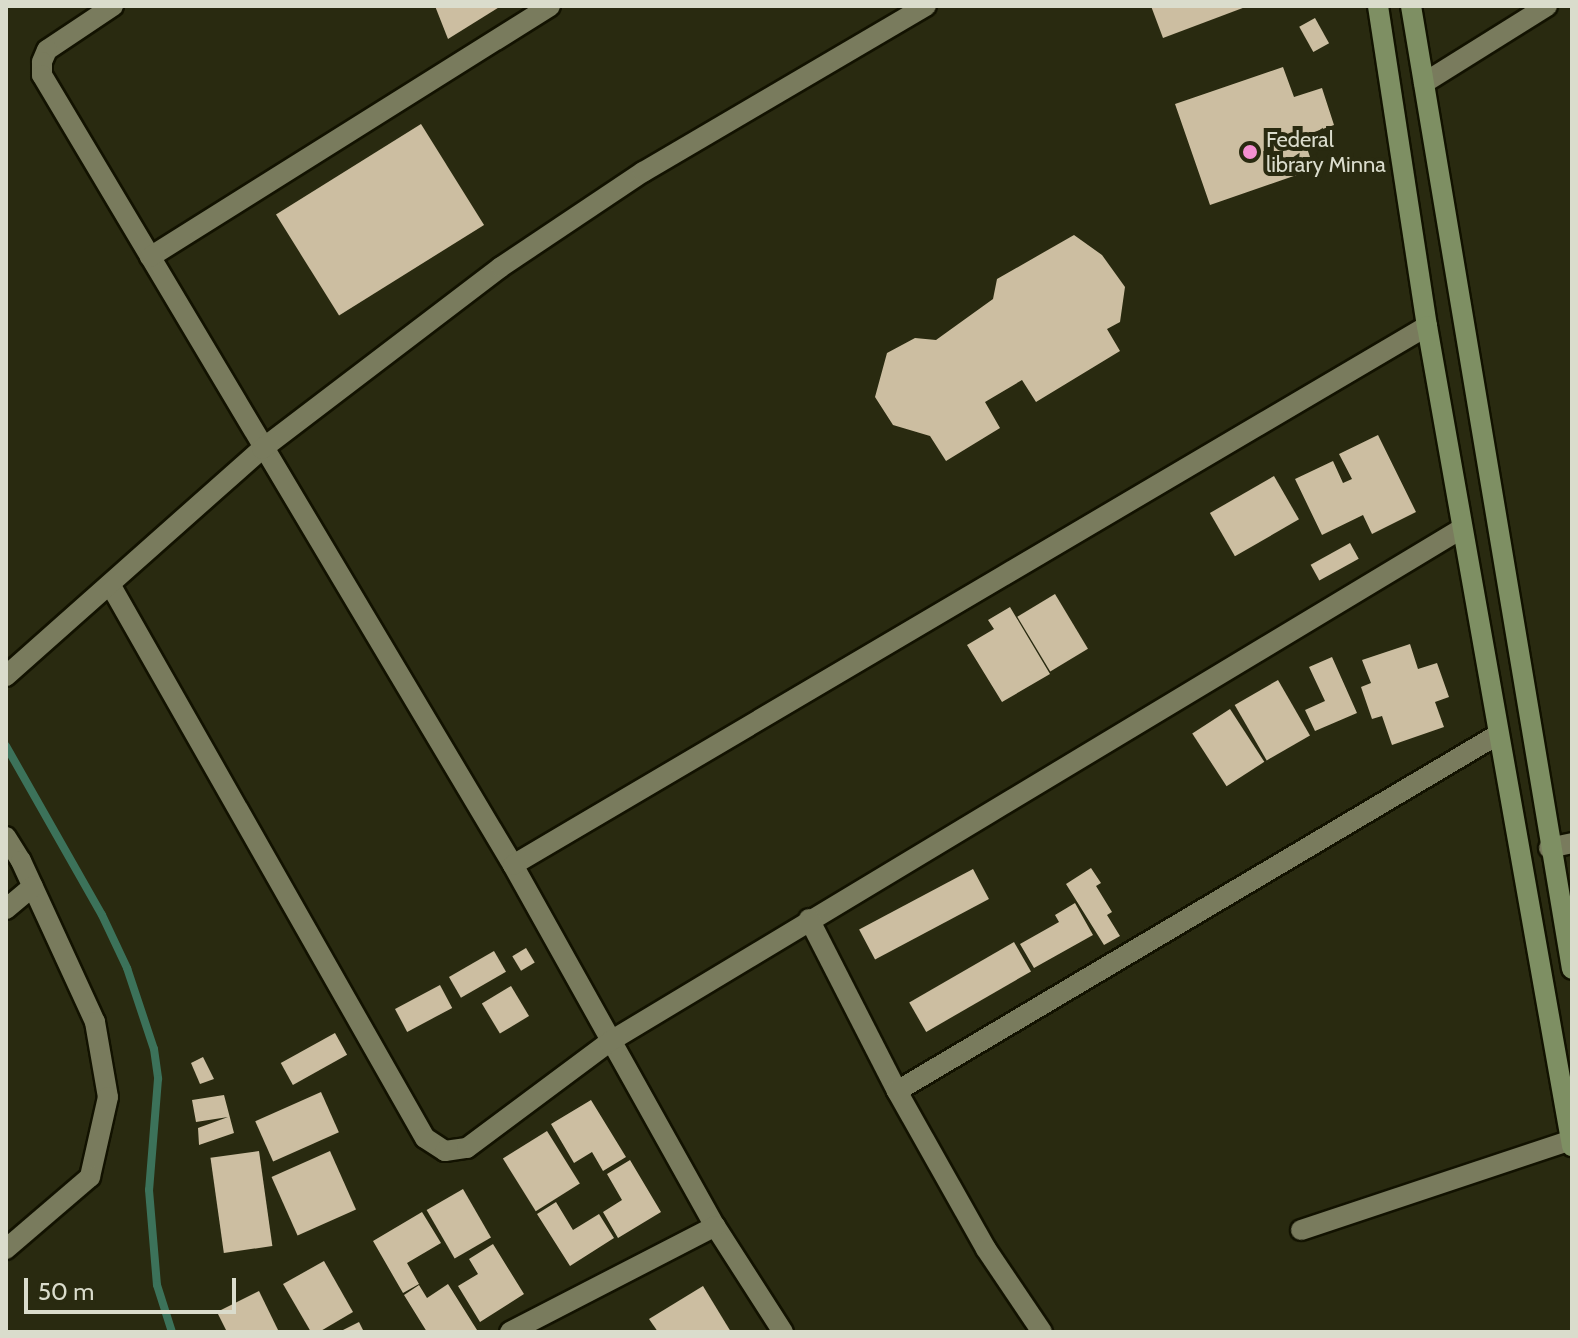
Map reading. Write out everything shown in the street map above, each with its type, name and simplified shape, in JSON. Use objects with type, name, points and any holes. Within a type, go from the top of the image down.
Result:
[{"type":"main road","points":[[1378,6],[1461,529],[1572,1143]]},
{"type":"main road","points":[[1411,6],[1549,848],[1572,969]]},
{"type":"street","points":[[113,6],[47,50],[42,62],[42,75],[262,449],[513,865],[609,1042],[715,1226],[783,1332]]},
{"type":"street","points":[[150,257],[550,6]]},
{"type":"street","points":[[6,676],[262,449],[501,267],[604,198],[926,6]]},
{"type":"street","points":[[1424,83],[1547,6]]},
{"type":"street","points":[[513,865],[1427,326]]},
{"type":"street","points":[[111,586],[425,1138],[445,1151],[467,1148],[609,1042],[809,919],[1133,730],[1461,529]]},
{"type":"street","points":[[897,1091],[1497,735]]},
{"type":"street","points":[[6,837],[33,886],[95,1022],[108,1097],[90,1177],[6,1249]]},
{"type":"street","points":[[1549,848],[1572,843]]},
{"type":"street","points":[[6,909],[33,886]]},
{"type":"street","points":[[809,919],[897,1091],[986,1249],[1042,1332]]},
{"type":"street","points":[[1301,1230],[1572,1143]]},
{"type":"street","points":[[510,1332],[715,1226]]},
{"type":"building","points":[[435,6],[501,6],[448,39]]},
{"type":"building","points":[[1151,6],[1248,6],[1163,38]]},
{"type":"building","points":[[1315,18],[1329,43],[1313,52],[1299,27]]},
{"type":"building","name":"Federal library Minna","points":[[1283,67],[1294,97],[1322,88],[1334,125],[1303,136],[1314,169],[1210,205],[1175,104]]},
{"type":"building","points":[[421,124],[484,225],[339,316],[276,215]]},
{"type":"building","points":[[1074,235],[1102,255],[1125,287],[1120,322],[1107,329],[1120,351],[1036,402],[1022,380],[985,402],[1000,428],[946,461],[930,436],[893,425],[875,397],[887,353],[915,338],[936,340],[993,299],[997,279]]},
{"type":"building","points":[[1378,435],[1416,512],[1372,534],[1363,515],[1322,535],[1295,479],[1333,461],[1343,483],[1352,479],[1339,454]]},
{"type":"building","points":[[1274,476],[1299,519],[1235,556],[1210,513]]},
{"type":"building","points":[[1350,543],[1359,559],[1319,581],[1311,565]]},
{"type":"building","points":[[1055,594],[1088,649],[1050,672],[1017,617]]},
{"type":"building","points":[[1010,607],[1050,674],[1002,702],[967,645],[994,629],[988,620]]},
{"type":"building","points":[[1410,644],[1418,669],[1437,663],[1449,697],[1435,702],[1444,727],[1392,745],[1382,716],[1372,719],[1361,687],[1371,683],[1362,660]]},
{"type":"building","points":[[1332,657],[1357,713],[1315,731],[1305,710],[1325,701],[1309,667]]},
{"type":"building","points":[[1278,680],[1310,735],[1267,760],[1235,705]]},
{"type":"building","points":[[1230,709],[1264,762],[1227,786],[1192,734]]},
{"type":"building","points":[[1091,868],[1101,883],[1096,886],[1112,912],[1107,915],[1120,936],[1104,945],[1066,884]]},
{"type":"building","points":[[973,869],[989,899],[875,960],[859,930]]},
{"type":"building","points":[[1075,903],[1093,935],[1034,968],[1020,944],[1059,922],[1055,915]]},
{"type":"building","points":[[1014,942],[1031,971],[926,1032],[909,1003]]},
{"type":"building","points":[[526,948],[535,963],[521,971],[512,956]]},
{"type":"building","points":[[494,951],[506,972],[461,998],[449,977]]},
{"type":"building","points":[[440,985],[452,1008],[407,1032],[395,1009]]},
{"type":"building","points":[[511,986],[529,1016],[500,1034],[482,1004]]},
{"type":"building","points":[[335,1033],[347,1055],[293,1085],[281,1063]]},
{"type":"building","points":[[203,1057],[214,1079],[200,1084],[191,1063]]},
{"type":"building","points":[[321,1092],[339,1132],[273,1161],[255,1121]]},
{"type":"building","points":[[224,1095],[234,1133],[199,1145],[198,1128],[228,1117],[196,1122],[192,1100]]},
{"type":"building","points":[[591,1100],[626,1157],[603,1171],[592,1152],[574,1163],[551,1124]]},
{"type":"building","points":[[547,1131],[580,1184],[536,1211],[503,1159]]},
{"type":"building","points":[[259,1151],[272,1246],[224,1253],[210,1158]]},
{"type":"building","points":[[330,1151],[356,1209],[298,1235],[272,1177]]},
{"type":"building","points":[[630,1160],[661,1212],[618,1238],[603,1212],[622,1200],[607,1174]]},
{"type":"building","points":[[463,1189],[491,1237],[455,1258],[427,1210]]},
{"type":"building","points":[[556,1202],[573,1230],[599,1214],[614,1238],[570,1266],[537,1214]]},
{"type":"building","points":[[422,1212],[441,1243],[407,1263],[419,1284],[403,1293],[373,1241]]},
{"type":"building","points":[[493,1244],[524,1294],[480,1322],[458,1286],[478,1274],[469,1259]]},
{"type":"building","points":[[324,1261],[353,1312],[319,1332],[311,1332],[283,1284]]},
{"type":"building","points":[[448,1284],[477,1330],[427,1332],[404,1295],[419,1285],[427,1298]]},
{"type":"building","points":[[703,1286],[731,1332],[658,1332],[649,1319]]},
{"type":"building","points":[[259,1291],[279,1332],[227,1332],[217,1312]]},
{"type":"building","points":[[359,1322],[364,1332],[339,1332]]},
{"type":"waterway","points":[[6,746],[102,915],[127,968],[154,1049],[158,1079],[149,1190],[157,1285],[172,1332]]},
{"type":"place","name":"Federal library Minna","points":[[1250,152]]}]
